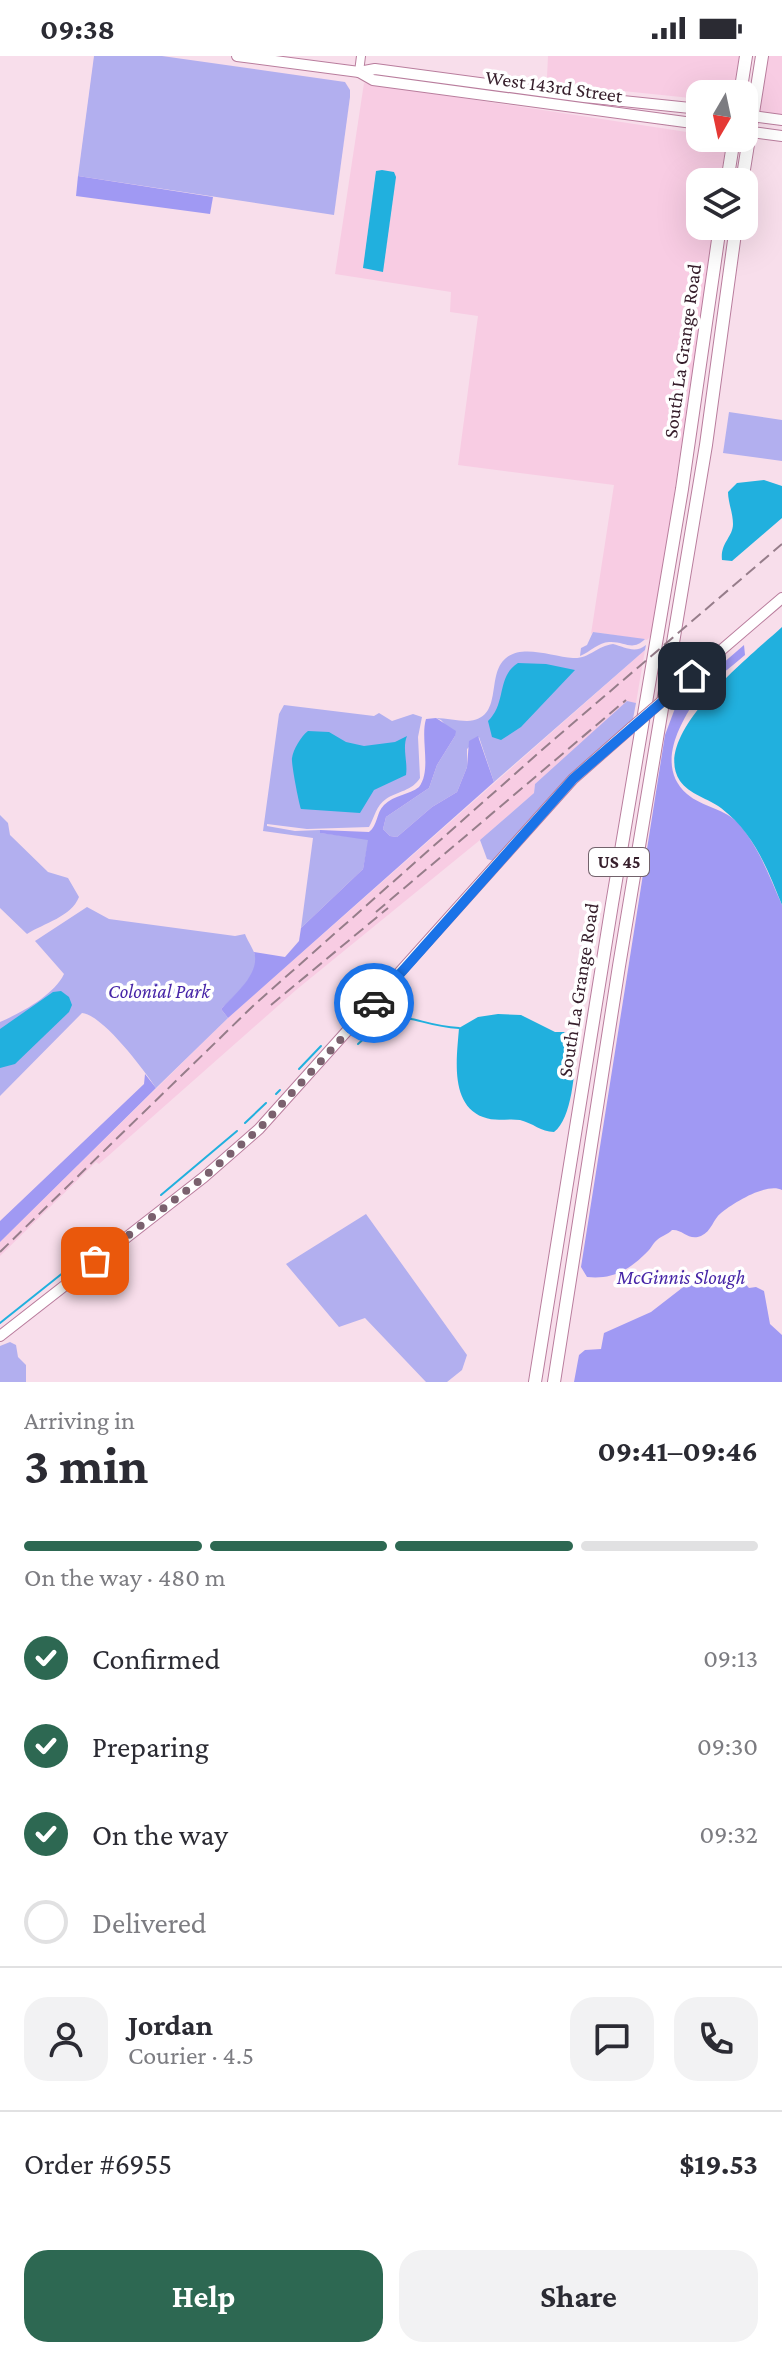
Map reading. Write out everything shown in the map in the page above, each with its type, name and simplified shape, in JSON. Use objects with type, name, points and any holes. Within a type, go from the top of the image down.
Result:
[{"type":"highway","points":[[742,80],[746,56]]},
{"type":"highway","points":[[756,80],[762,56]]},
{"type":"highway","name":"South La Grange Road","points":[[535,1382],[682,489],[718,240]]},
{"type":"highway","name":"South La Grange Road","points":[[554,1382],[703,460],[734,240]]},
{"type":"main road","name":"West 143rd Street","points":[[237,56],[359,72],[375,69],[686,108]]},
{"type":"main road","name":"West 143rd Street","points":[[359,72],[373,80],[686,122]]},
{"type":"main road","points":[[758,117],[782,120]]},
{"type":"main road","points":[[758,133],[782,136]]},
{"type":"main road","points":[[0,1336],[204,1177],[259,1129],[562,791],[782,598]]},
{"type":"street","points":[[359,72],[361,56]]},
{"type":"shaded area","points":[[548,56],[739,56],[736,80],[686,80],[686,98],[556,84],[547,77]]},
{"type":"shaded area","points":[[763,56],[782,56],[782,119],[758,115]]},
{"type":"shaded area","points":[[364,83],[686,132],[686,152],[725,152],[722,168],[686,168],[686,240],[712,240],[666,548],[651,636],[647,640],[591,634],[614,485],[458,465],[478,316],[450,312],[451,292],[335,274]]},
{"type":"shaded area","points":[[376,171],[394,172],[396,177],[383,272],[363,268]]},
{"type":"shaded area","points":[[78,176],[213,197],[210,214],[76,196]]},
{"type":"shaded area","points":[[764,480],[782,486],[782,518],[732,561],[722,560],[733,524],[728,492],[737,483]]},
{"type":"shaded area","points":[[782,627],[782,905],[765,865],[742,828],[721,808],[684,786],[674,762],[679,741],[708,697]]},
{"type":"shaded area","points":[[744,645],[745,655],[706,689],[688,712],[677,735],[672,760],[678,784],[687,794],[728,815],[746,833],[764,863],[782,905],[782,1190],[759,1191],[742,1199],[721,1213],[701,1236],[693,1237],[672,1230],[621,1272],[605,1277],[587,1277],[581,1267],[665,735],[677,703]]},
{"type":"shaded area","points":[[645,650],[636,703],[627,702],[535,784],[534,793],[480,840],[296,990],[99,1164],[96,1162],[0,1256],[0,1242],[228,1018]]},
{"type":"shaded area","points":[[518,663],[546,664],[575,670],[521,727],[501,740],[492,737],[488,721],[498,706],[507,675]]},
{"type":"shaded area","points":[[436,718],[456,731],[455,736],[437,765],[429,788],[386,817],[383,829],[390,836],[397,837],[432,807],[457,792],[467,767],[469,741],[478,736],[494,782],[228,1018],[221,1009],[250,975],[254,968],[254,952],[285,957],[299,941],[301,928],[363,869],[368,840],[320,833],[320,830],[369,832],[384,805],[419,787],[425,772],[426,719]]},
{"type":"shaded area","points":[[308,731],[329,732],[346,742],[364,746],[395,742],[407,736],[406,775],[374,790],[360,813],[301,809],[292,758],[298,743]]},
{"type":"shaded area","points":[[61,991],[69,997],[72,1005],[69,1012],[15,1064],[0,1068],[0,1029],[53,992]]},
{"type":"shaded area","points":[[521,1015],[555,1032],[564,1032],[576,1048],[569,1106],[554,1132],[520,1120],[483,1117],[472,1111],[465,1102],[458,1078],[459,1028],[478,1017]]},
{"type":"shaded area","points":[[145,1074],[156,1088],[0,1242],[0,1221],[144,1084]]},
{"type":"shaded area","points":[[702,1277],[726,1286],[732,1278],[740,1278],[749,1288],[764,1291],[770,1324],[782,1335],[782,1382],[574,1382],[579,1355],[585,1350],[601,1349],[604,1333],[651,1312]]},
{"type":"green space","points":[[94,56],[162,56],[345,82],[350,97],[334,215],[78,176]]},
{"type":"green space","points":[[729,412],[782,420],[782,461],[723,453]]},
{"type":"green space","points":[[593,632],[645,639],[636,645],[605,642],[580,656],[581,648],[587,645]]},
{"type":"green space","points":[[613,644],[634,649],[646,645],[645,650],[494,782],[479,737],[467,749],[467,767],[457,792],[432,807],[397,837],[390,836],[383,829],[386,817],[429,788],[437,765],[455,736],[436,718],[467,721],[486,713],[491,705],[496,675],[506,658],[529,652],[579,658]]},
{"type":"green space","points":[[627,701],[636,703],[633,719],[564,783],[494,861],[487,859],[480,840],[534,793],[535,784]]},
{"type":"green space","points":[[284,705],[374,716],[379,713],[392,721],[413,714],[422,717],[418,737],[420,778],[413,786],[383,802],[369,827],[307,829],[267,824],[295,831],[320,830],[321,833],[369,839],[363,869],[301,928],[313,838],[263,831],[279,714]]},
{"type":"green space","points":[[0,815],[8,823],[10,835],[48,872],[68,878],[79,897],[64,915],[27,934],[0,908]]},
{"type":"green space","name":"Colonial Park","points":[[87,907],[109,919],[235,936],[245,934],[256,966],[243,986],[221,1009],[228,1018],[156,1088],[111,1033],[91,1016],[82,1013],[0,1096],[0,1022],[45,996],[64,974],[35,941]]},
{"type":"green space","points":[[366,1214],[467,1355],[462,1370],[447,1382],[426,1382],[365,1318],[339,1327],[286,1264]]},
{"type":"green space","points":[[10,1342],[16,1345],[18,1357],[26,1365],[26,1382],[0,1382],[0,1346]]},
{"type":"waterway","points":[[358,1044],[374,1031],[398,1019],[459,1028]]},
{"type":"waterway","points":[[299,1069],[321,1046]]},
{"type":"waterway","points":[[276,1094],[280,1090]]},
{"type":"waterway","points":[[245,1123],[266,1103]]},
{"type":"waterway","points":[[161,1195],[237,1131]]},
{"type":"waterway","points":[[0,1323],[64,1272]]},
{"type":"railway","points":[[0,1252],[254,1005],[551,742],[782,544]]},
{"type":"railway","points":[[376,912],[626,700]]},
{"type":"railway","points":[[271,1005],[388,908]]},
{"type":"way so far","points":[[95,1261],[204,1177],[259,1129],[374,1003]]},
{"type":"route","points":[[374,1003],[573,779],[692,676]]},
{"type":"park label","name":"McGinnis Slough","points":[[681,1277]]}]
